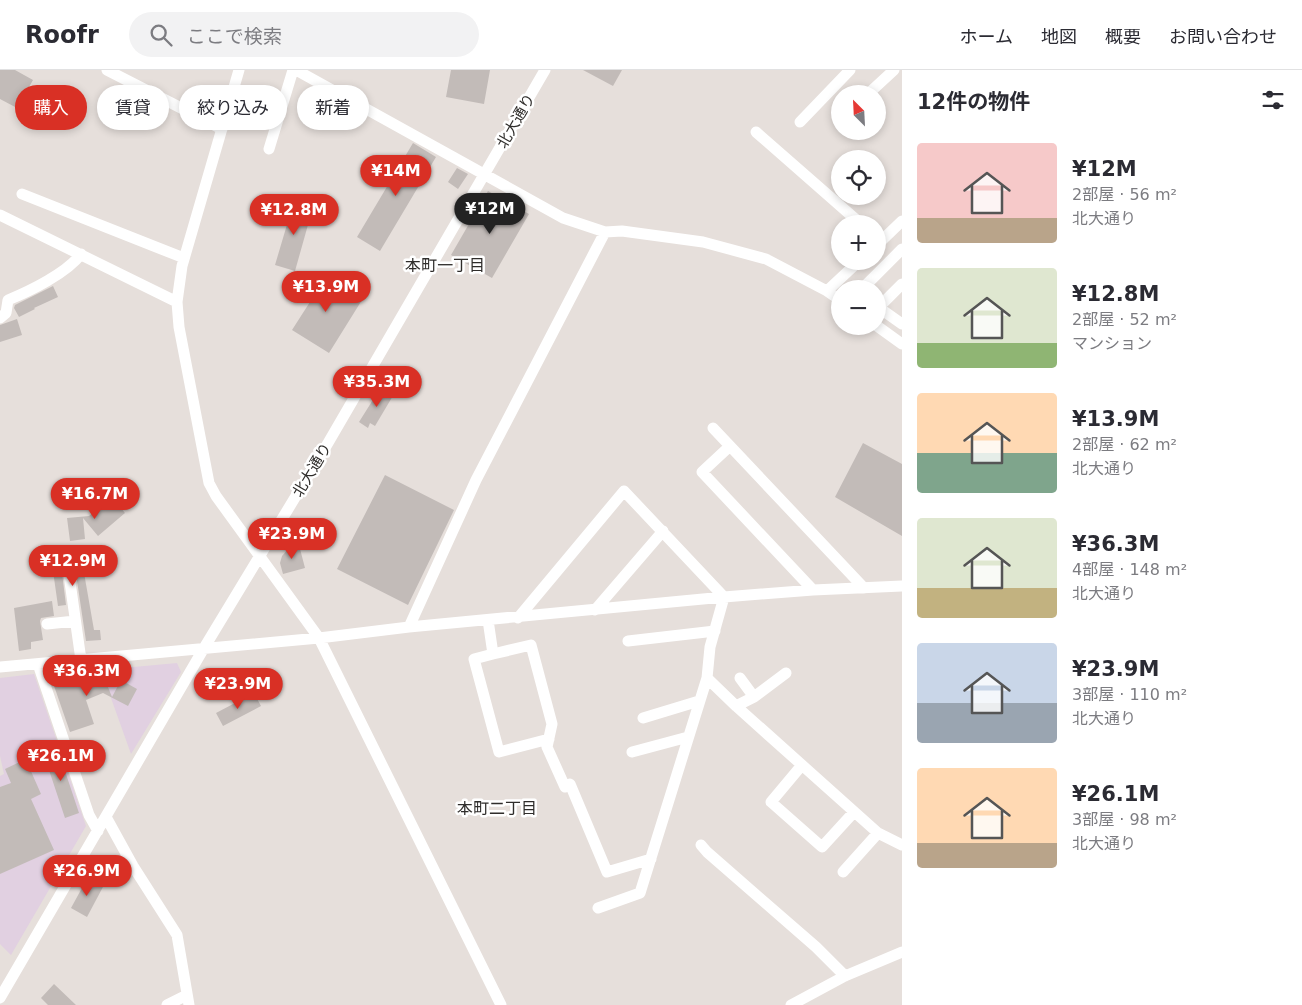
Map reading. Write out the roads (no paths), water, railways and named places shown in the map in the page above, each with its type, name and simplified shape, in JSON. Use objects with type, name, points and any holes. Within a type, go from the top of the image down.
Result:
[{"type":"street","points":[[107,70],[179,107]]},
{"type":"street","points":[[235,85],[239,70]]},
{"type":"street","points":[[269,149],[294,70],[563,218],[605,232],[622,232],[703,242],[766,259],[831,294]]},
{"type":"street","name":"北大通り","points":[[0,998],[204,648],[261,556],[486,174],[545,70]]},
{"type":"street","points":[[800,122],[850,70]]},
{"type":"street","points":[[878,85],[894,70]]},
{"type":"street","points":[[222,130],[184,258],[177,302],[209,483],[216,496],[320,638],[374,751],[501,1005]]},
{"type":"street","points":[[756,132],[851,215]]},
{"type":"street","points":[[22,194],[184,258]]},
{"type":"street","points":[[0,215],[177,302]]},
{"type":"street","points":[[886,235],[902,220]]},
{"type":"street","points":[[409,627],[476,480],[605,232]]},
{"type":"street","points":[[871,280],[902,249]]},
{"type":"street","points":[[0,318],[6,314],[8,300],[30,291],[67,268],[81,254]]},
{"type":"street","points":[[827,291],[849,270]]},
{"type":"street","points":[[886,300],[902,284]]},
{"type":"street","points":[[886,313],[901,321],[890,336]]},
{"type":"street","points":[[886,333],[902,344]]},
{"type":"street","points":[[713,428],[864,588]]},
{"type":"street","points":[[730,446],[702,472],[813,590]]},
{"type":"street","points":[[518,618],[624,491],[724,597]]},
{"type":"street","points":[[596,610],[662,532]]},
{"type":"street","points":[[69,575],[81,660]]},
{"type":"street","points":[[0,667],[320,638],[409,627],[724,597],[902,586]]},
{"type":"street","points":[[598,908],[640,893],[707,678],[710,648],[724,597]]},
{"type":"street","points":[[488,620],[493,654]]},
{"type":"street","points":[[47,624],[75,621]]},
{"type":"street","points":[[628,641],[715,631]]},
{"type":"street","points":[[549,739],[499,752],[474,659],[531,645],[552,724],[548,747],[565,787],[570,784],[607,872],[650,859]]},
{"type":"street","points":[[38,664],[89,815],[98,831]]},
{"type":"street","points":[[736,706],[754,697],[786,673]]},
{"type":"street","points":[[707,678],[878,834],[902,845]]},
{"type":"street","points":[[740,678],[754,697]]},
{"type":"street","points":[[643,718],[699,701]]},
{"type":"street","points":[[632,752],[688,737]]},
{"type":"street","points":[[802,765],[771,802],[822,847],[854,812]]},
{"type":"street","points":[[106,817],[133,866],[177,934],[188,1000],[167,1005]]},
{"type":"street","points":[[843,872],[878,834]]},
{"type":"street","points":[[701,845],[816,947],[845,976]]},
{"type":"street","points":[[791,1005],[845,976],[902,952]]},
{"type":"district","name":"本町一丁目","points":[[445,265]]},
{"type":"district","name":"本町二丁目","points":[[497,808]]}]
